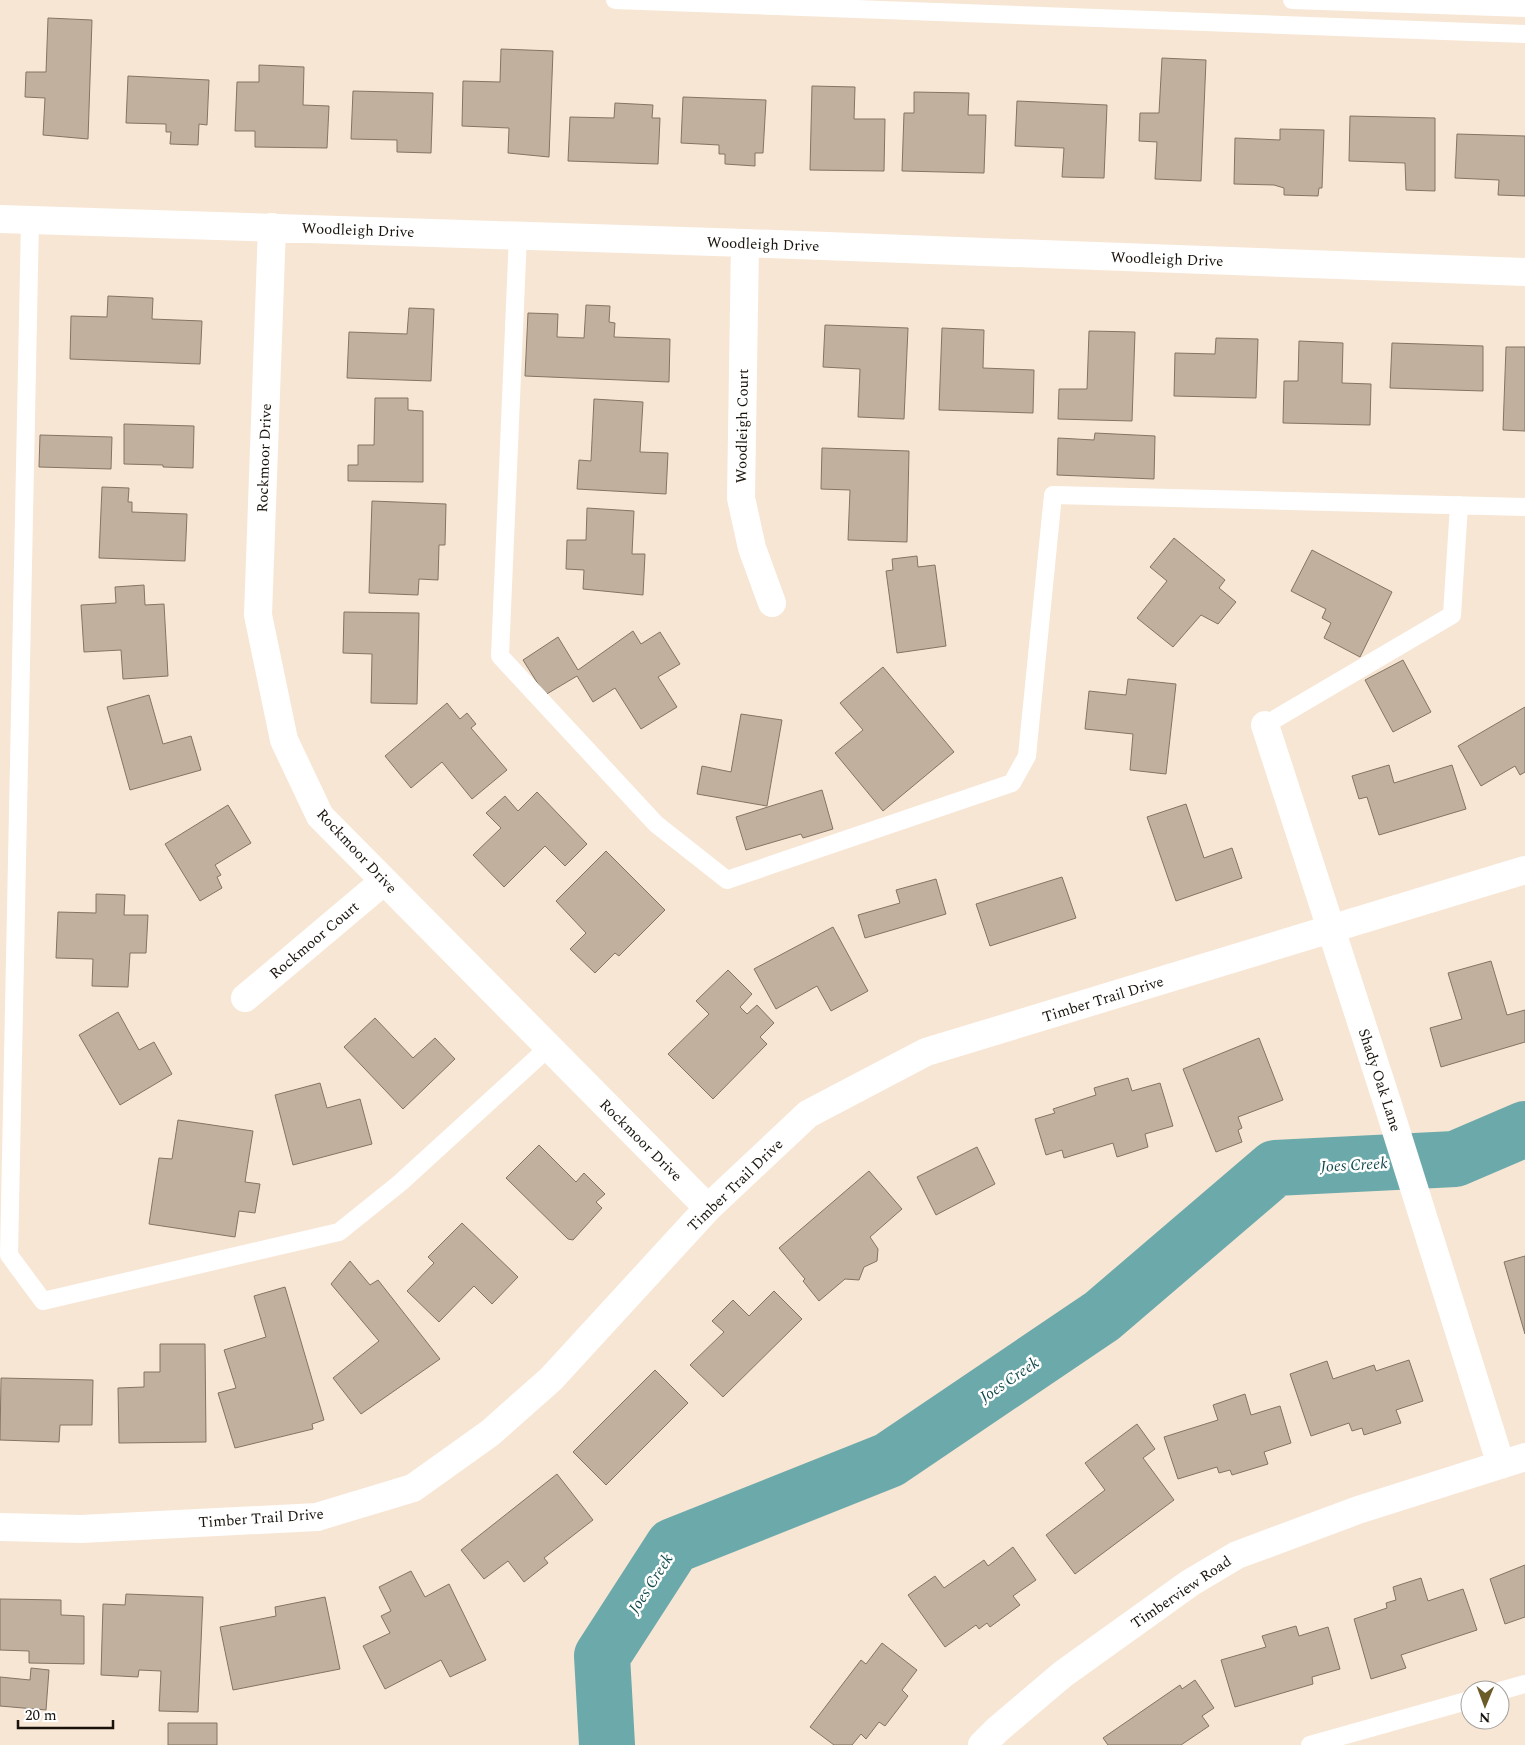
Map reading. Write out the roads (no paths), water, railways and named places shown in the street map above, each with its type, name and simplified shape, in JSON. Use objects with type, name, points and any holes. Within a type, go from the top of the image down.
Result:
[{"type":"street","name":"Woodleigh Drive","points":[[0,218],[1525,272]]},
{"type":"street","name":"Rockmoor Drive","points":[[272,227],[258,615],[284,740],[320,816],[708,1208]]},
{"type":"street","name":"Woodleigh Court","points":[[745,243],[741,498],[752,548],[772,603]]},
{"type":"street","name":"Shady Oak Lane","points":[[1265,725],[1425,1223],[1513,1461]]},
{"type":"street","name":"Timber Trail Drive","points":[[0,1528],[81,1529],[317,1517],[413,1488],[490,1433],[551,1379],[708,1208],[808,1114],[926,1052],[1525,870]]},
{"type":"street","name":"Rockmoor Court","points":[[245,998],[384,882]]},
{"type":"street","name":"Timberview Road","points":[[997,1740],[1062,1674],[1190,1583],[1237,1555],[1358,1510],[1513,1461]]},
{"type":"lane","points":[[615,0],[1525,34]]},
{"type":"lane","points":[[1292,0],[1525,8]]},
{"type":"lane","points":[[30,220],[9,1255],[44,1301],[339,1232],[400,1183],[548,1047]]},
{"type":"lane","points":[[518,235],[500,656],[656,824],[727,880],[1012,783],[1027,756],[1054,495],[1525,507]]},
{"type":"lane","points":[[1265,725],[1452,615],[1459,505]]},
{"type":"lane","points":[[1510,1688],[1525,1684]]},
{"type":"lane","points":[[1310,1745],[1460,1703]]},
{"type":"waterway","name":"Joes Creek","points":[[607,1745],[602,1656],[673,1546],[889,1460],[1102,1316],[1275,1168],[1455,1159],[1525,1129]]}]
